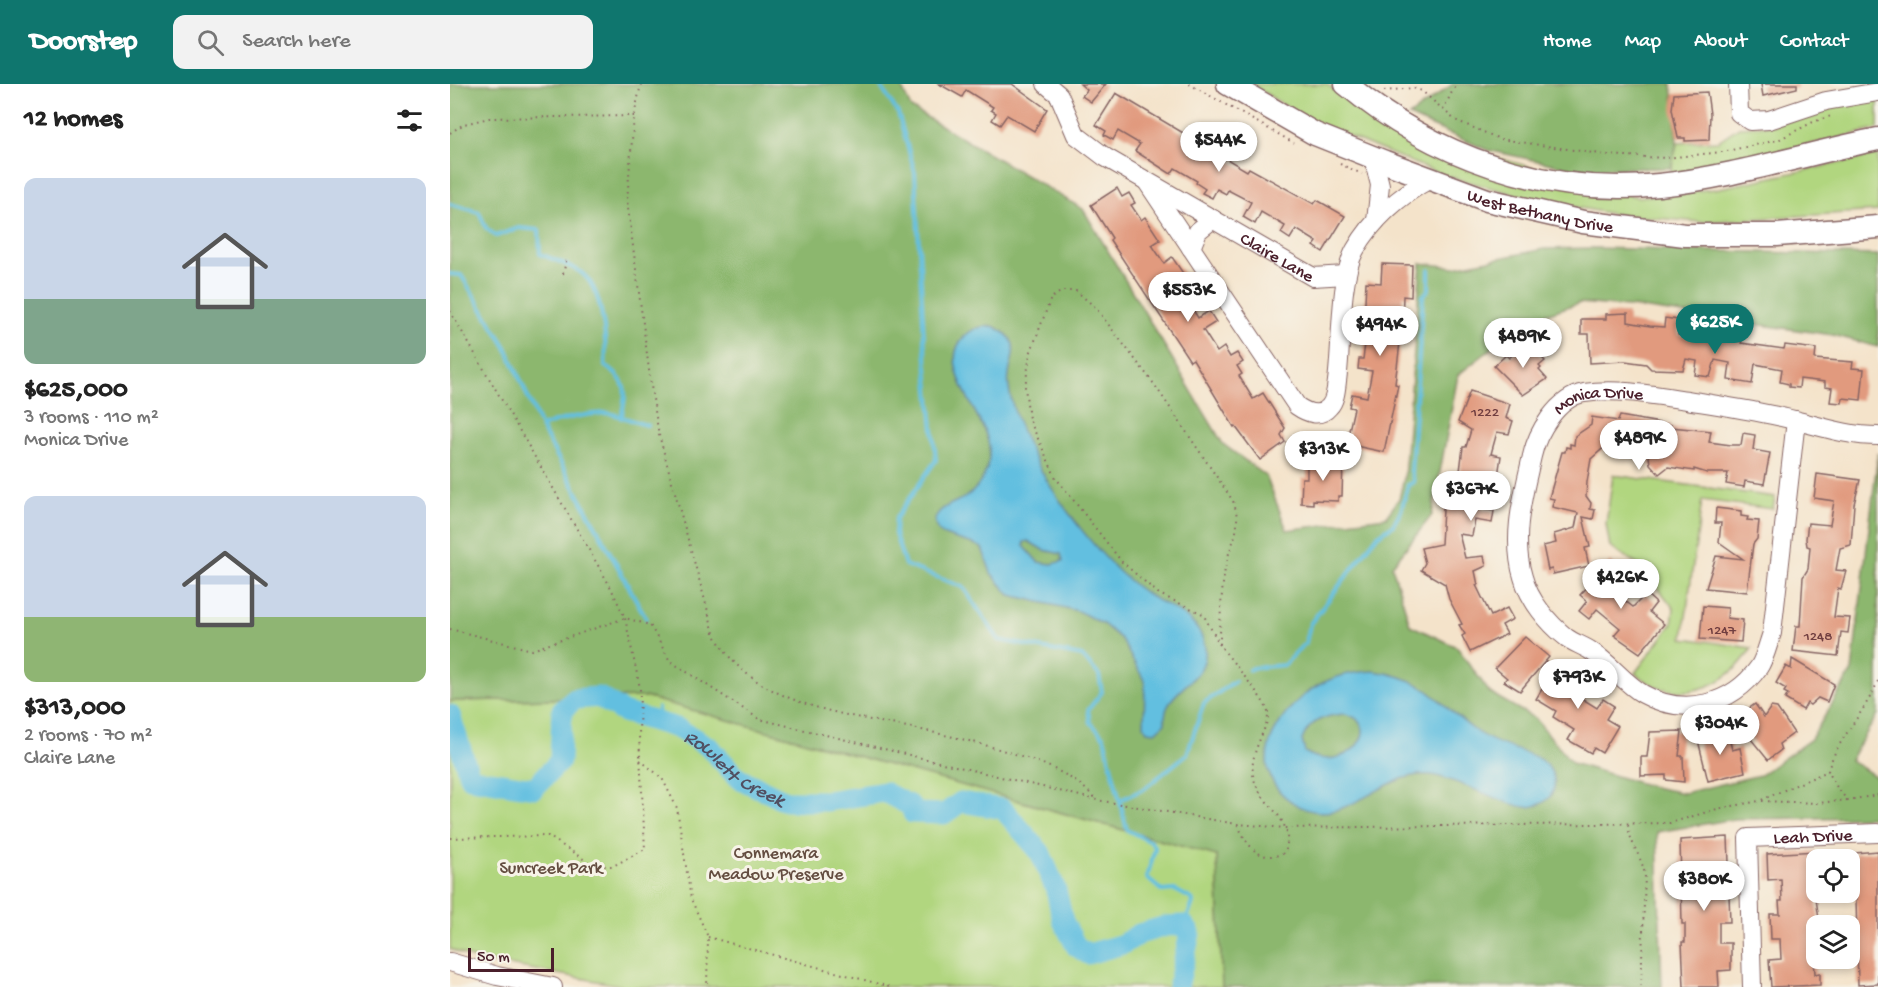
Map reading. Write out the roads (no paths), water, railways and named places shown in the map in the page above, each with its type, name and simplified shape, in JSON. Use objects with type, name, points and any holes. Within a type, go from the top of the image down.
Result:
[{"type":"main road","name":"West Bethany Drive","points":[[1228,84],[1315,134],[1372,157],[1487,200],[1583,222],[1685,235],[1777,235],[1878,227]]},
{"type":"main road","name":"West Bethany Drive","points":[[1346,84],[1405,126],[1436,143],[1507,170],[1576,186],[1609,188],[1659,185],[1758,168],[1878,139]]},
{"type":"street","name":"Claire Lane","points":[[1046,84],[1059,95],[1076,135],[1105,157],[1313,277],[1346,275]]},
{"type":"street","points":[[1738,84],[1739,113],[1743,119],[1750,121],[1769,120],[1826,101],[1878,92]]},
{"type":"street","name":"Claire Lane","points":[[1372,157],[1380,185],[1376,221]]},
{"type":"street","name":"Claire Lane","points":[[1147,182],[1297,406],[1308,414],[1323,413],[1331,406],[1334,398],[1341,355],[1346,275],[1354,251],[1376,221],[1407,193],[1430,179]]},
{"type":"street","points":[[1191,248],[1198,231],[1213,219]]},
{"type":"street","name":"Monica Drive","points":[[1796,420],[1772,633],[1760,666],[1728,697],[1703,706],[1664,704],[1641,693],[1592,651],[1568,638],[1539,610],[1523,578],[1516,537],[1535,439],[1554,412],[1581,393],[1653,395],[1796,420],[1843,433],[1878,436]]},
{"type":"street","name":"Leah Drive","points":[[1752,987],[1748,838],[1878,833]]},
{"type":"street","points":[[450,962],[497,976],[553,987]]},
{"type":"water","points":[[993,326],[1011,339],[1013,354],[1008,378],[1010,396],[1025,437],[1054,491],[1083,532],[1117,569],[1150,596],[1184,616],[1202,637],[1205,659],[1194,678],[1171,701],[1166,711],[1165,723],[1155,732],[1147,731],[1144,726],[1145,682],[1121,639],[1103,624],[1078,611],[1010,595],[991,573],[982,548],[944,535],[937,529],[935,522],[939,512],[967,496],[977,487],[989,461],[986,435],[964,391],[955,362],[957,349],[967,334],[981,327]],"holes":[[[1028,541],[1043,550],[1061,554],[1063,561],[1052,564],[1038,562],[1024,546],[1024,542]]]},
{"type":"water","points":[[1374,671],[1393,675],[1421,686],[1483,736],[1541,760],[1553,775],[1553,791],[1549,798],[1530,807],[1522,807],[1431,775],[1412,776],[1395,782],[1345,807],[1328,812],[1310,811],[1292,802],[1277,788],[1268,770],[1267,753],[1274,732],[1286,714],[1306,693],[1331,679]],"holes":[[[1345,714],[1357,720],[1363,728],[1362,737],[1347,754],[1334,758],[1320,758],[1305,752],[1302,740],[1305,733],[1319,720]]]},
{"type":"waterway","points":[[879,84],[898,113],[915,173],[924,338],[936,460],[896,518],[895,534],[905,565],[963,587],[999,640],[1082,656],[1099,675],[1102,692],[1088,710],[1090,722],[1104,737],[1127,830],[1151,842],[1155,848],[1147,878],[1162,891],[1175,890],[1192,899],[1193,903],[1184,925]]},
{"type":"waterway","points":[[450,204],[479,212],[486,228],[496,236],[519,228],[539,230],[540,254],[574,268],[587,278],[602,314],[605,366],[613,371],[624,388],[621,418]]},
{"type":"waterway","points":[[1249,670],[1284,665],[1306,642],[1310,624],[1377,536],[1393,525],[1401,511],[1408,485],[1414,482],[1411,471],[1423,296],[1429,289],[1429,270]]},
{"type":"waterway","points":[[450,274],[461,275],[506,347],[541,427],[646,618]]},
{"type":"waterway","points":[[541,427],[573,417],[606,413],[647,425]]},
{"type":"waterway","points":[[1120,800],[1144,789],[1187,754],[1204,703],[1235,681]]},
{"type":"waterway","name":"Rowlett Creek","points":[[450,715],[470,778],[534,788],[560,761],[562,710],[575,699],[599,697],[623,712],[677,728],[709,747],[738,778],[786,801],[827,801],[884,792],[911,806],[913,813],[944,814],[961,802],[1003,809],[1040,852],[1056,890],[1063,921],[1076,946],[1088,954],[1123,944],[1139,934],[1166,926],[1184,925],[1190,933],[1178,987]]},
{"type":"waterway","points":[[658,708],[659,723]]},
{"type":"park label","name":"Connemara Meadow Preserve","points":[[776,862]]},
{"type":"park label","name":"Suncreek Park","points":[[551,867]]}]
